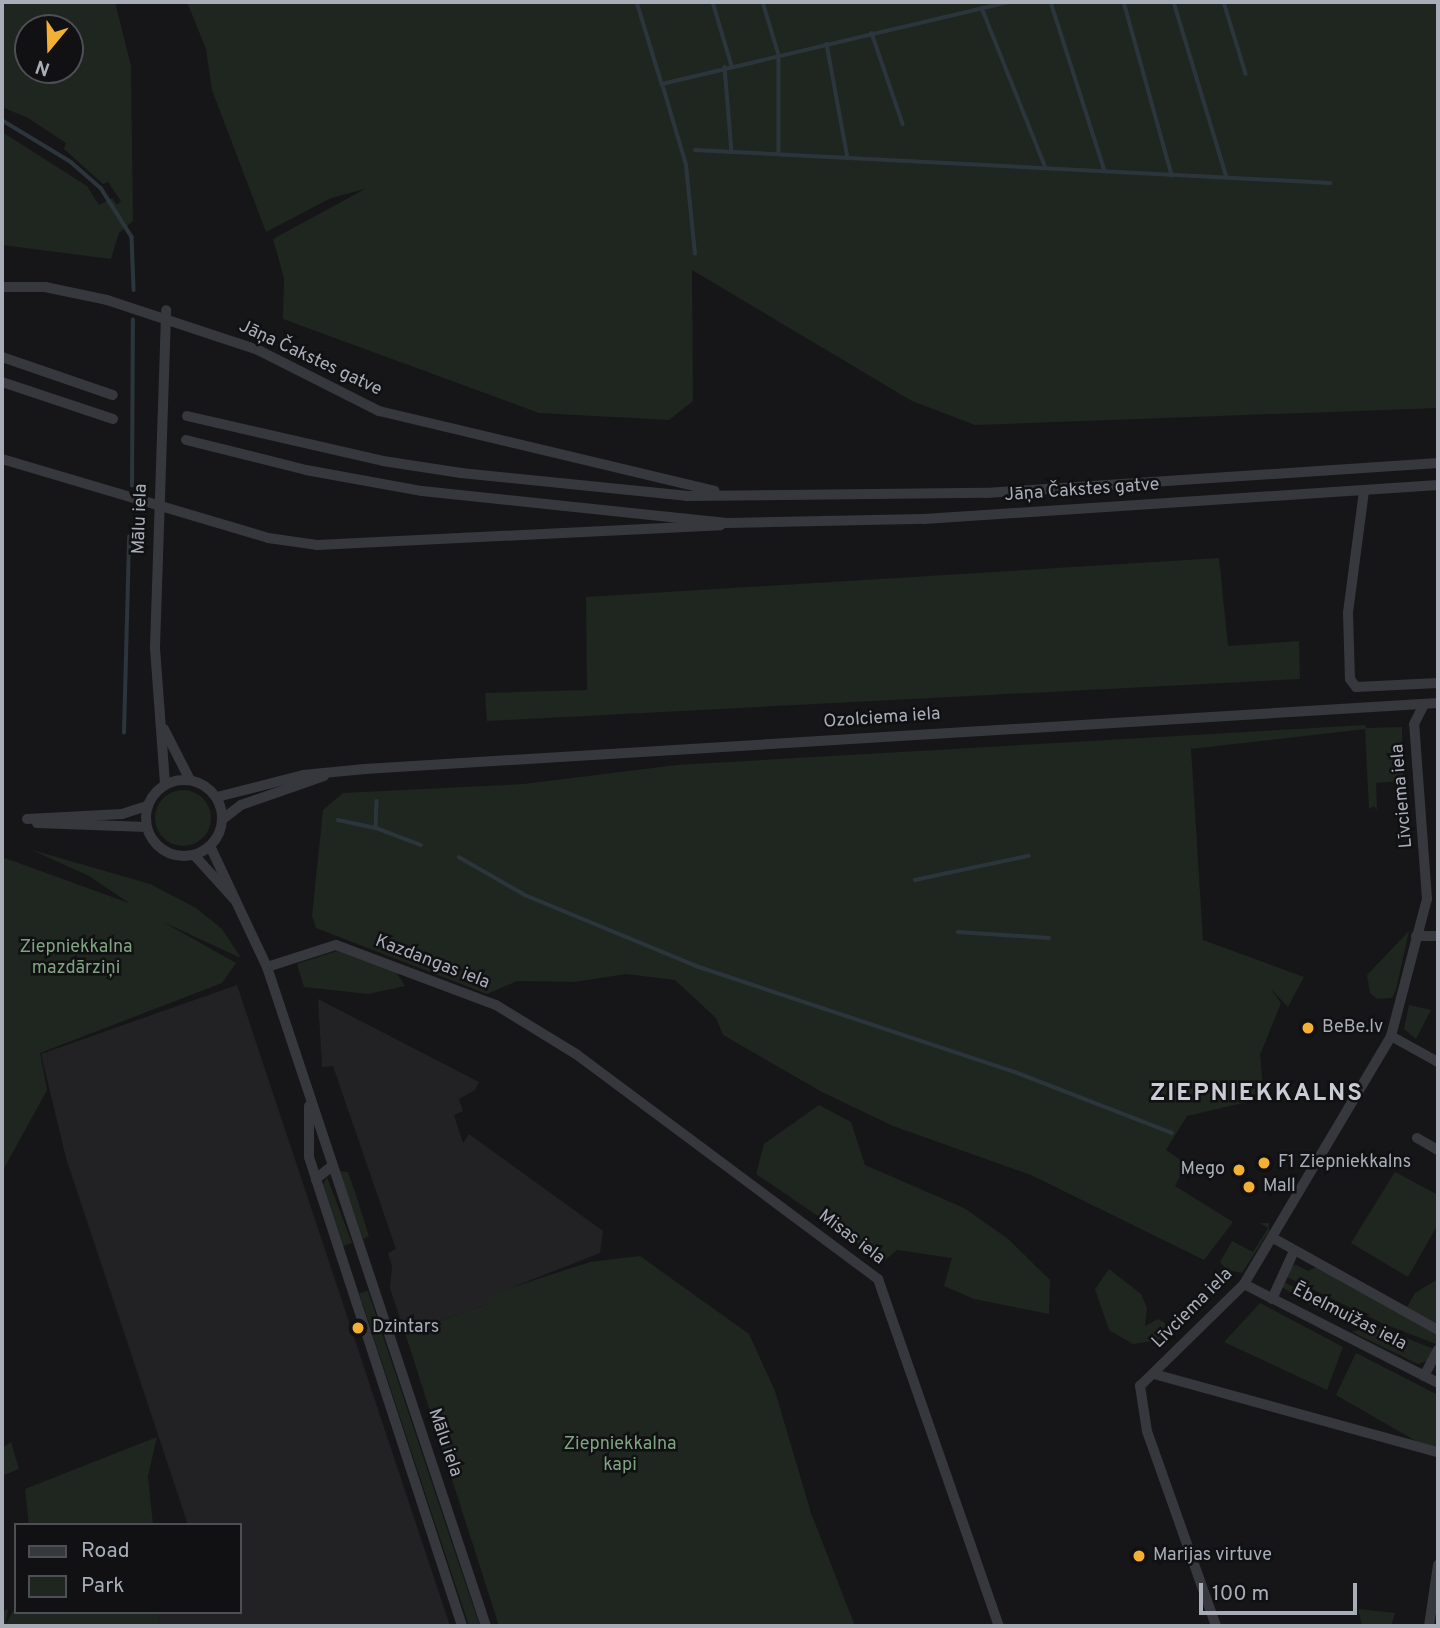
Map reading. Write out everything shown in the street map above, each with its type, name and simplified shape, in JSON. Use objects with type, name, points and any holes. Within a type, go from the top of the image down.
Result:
[{"type":"street","name":"Jāņa Čakstes gatve","points":[[2,287],[76,292],[165,314],[258,350],[379,411],[728,494]]},
{"type":"street","name":"Mālu iela","points":[[165,314],[156,672],[164,729],[190,780]]},
{"type":"street","points":[[2,357],[113,395]]},
{"type":"street","points":[[2,382],[113,419]]},
{"type":"street","name":"Jāņa Čakstes gatve","points":[[187,416],[370,458],[461,473],[645,494],[986,493],[1438,463]]},
{"type":"street","name":"Jāņa Čakstes gatve","points":[[186,439],[306,470],[422,491],[727,523],[924,519],[1438,485]]},
{"type":"street","name":"Jāņa Čakstes gatve","points":[[2,460],[268,538],[317,545],[709,528],[727,523]]},
{"type":"street","points":[[1364,491],[1348,613],[1350,679],[1356,687],[1438,683]]},
{"type":"street","name":"Ozolciema iela","points":[[217,797],[329,773],[1438,703]]},
{"type":"street","name":"Līvciema iela","points":[[1216,1626],[1141,1405],[1140,1386],[1244,1284],[1391,1036],[1427,900],[1414,724],[1424,704]]},
{"type":"street","name":"Mālu iela","points":[[164,729],[160,742],[165,784]]},
{"type":"street","name":"Ozolciema iela","points":[[222,819],[241,806],[329,773]]},
{"type":"street","points":[[147,806],[147,827],[159,847],[182,856],[194,855],[210,846],[222,819],[217,797],[190,780],[165,784],[147,806],[122,814],[27,819],[56,825],[147,827]]},
{"type":"street","name":"Mālu iela","points":[[210,846],[267,967],[309,1103],[486,1626]]},
{"type":"street","name":"Mālu iela","points":[[194,855],[237,902]]},
{"type":"street","points":[[1416,936],[1438,936]]},
{"type":"street","name":"Kazdangas iela","points":[[267,967],[336,946],[496,1005],[576,1054]]},
{"type":"street","points":[[1391,1036],[1438,1062]]},
{"type":"street","name":"Misas iela","points":[[576,1054],[878,1279],[999,1626]]},
{"type":"street","name":"Mālu iela","points":[[309,1103],[309,1157],[462,1626]]},
{"type":"street","points":[[1417,1138],[1438,1150]]},
{"type":"street","points":[[316,1179],[332,1166]]},
{"type":"street","points":[[1273,1238],[1438,1330]]},
{"type":"street","points":[[1272,1298],[1294,1251]]},
{"type":"street","points":[[348,1279],[368,1272]]},
{"type":"street","name":"Ēbelmuižas iela","points":[[1244,1284],[1438,1383]]},
{"type":"street","points":[[1424,1376],[1438,1350]]},
{"type":"street","points":[[1154,1374],[1438,1452]]},
{"type":"street","points":[[1429,1626],[1438,1565]]},
{"type":"shaded area","name":"Dzintars","points":[[237,985],[450,1626],[160,1626],[157,1614],[242,1614],[242,1523],[187,1523],[66,1158],[41,1054]]},
{"type":"shaded area","points":[[318,999],[479,1082],[475,1090],[459,1099],[463,1111],[454,1115],[463,1143],[469,1134],[603,1231],[600,1253],[490,1296],[489,1304],[405,1333],[390,1288],[392,1266],[388,1253],[396,1249],[333,1066],[322,1067]]},
{"type":"green space","points":[[2,2],[115,2],[131,66],[133,221],[119,233],[111,259],[2,245],[2,132],[87,186],[99,205],[112,198],[117,205],[121,201],[108,182],[103,184],[64,149],[66,143],[28,118],[2,107]]},
{"type":"green space","points":[[187,2],[1438,2],[1438,408],[975,425],[912,401],[692,270],[693,401],[669,420],[539,413],[283,319],[284,278],[273,239],[365,189],[331,198],[266,232],[212,90],[206,49]]},
{"type":"green space","points":[[1219,558],[1228,646],[1299,641],[1300,679],[487,721],[485,693],[587,690],[586,597]]},
{"type":"green space","points":[[1365,725],[1366,728],[1402,727],[1403,781],[1376,783],[1377,810],[1374,806],[1369,809],[1365,729],[1191,749],[1203,940],[1304,977],[1288,1007],[1270,988],[1281,1003],[1260,1055],[1264,1098],[1187,1116],[1166,1150],[1187,1164],[1175,1186],[1233,1222],[1204,1260],[1031,1175],[893,1126],[822,1092],[723,1035],[716,1018],[675,980],[626,974],[574,982],[517,981],[487,994],[316,928],[312,916],[323,810],[343,793],[524,784],[677,765]]},
{"type":"green space","points":[[183,790],[198,795],[206,803],[211,818],[206,833],[198,841],[183,846],[168,841],[160,833],[155,818],[160,803],[168,795]]},
{"type":"green space","name":"Ziepniekkalna mazdārziņi","points":[[32,850],[150,884],[196,908],[222,929],[241,958],[163,922],[236,963],[222,983],[40,1053],[47,1090],[2,1172],[2,857],[129,903],[89,876]]},
{"type":"green space","points":[[1409,931],[1396,990],[1392,998],[1377,999],[1370,993],[1367,975]]},
{"type":"green space","points":[[337,951],[396,972],[405,986],[368,994],[304,987],[297,964]]},
{"type":"green space","points":[[1409,1005],[1431,1010],[1416,1039],[1404,1029]]},
{"type":"green space","points":[[819,1105],[851,1122],[865,1165],[964,1208],[1007,1238],[1050,1280],[1049,1314],[974,1299],[944,1286],[952,1258],[897,1250],[884,1261],[756,1174],[764,1144]]},
{"type":"green space","points":[[339,1171],[348,1172],[369,1236],[363,1239]]},
{"type":"green space","points":[[1395,1172],[1438,1195],[1438,1224],[1408,1277],[1351,1243]]},
{"type":"green space","points":[[327,1177],[352,1243],[343,1246],[323,1185]]},
{"type":"green space","points":[[1260,1223],[1269,1223],[1269,1231],[1242,1273],[1227,1270],[1220,1262],[1232,1241],[1253,1252],[1268,1228]]},
{"type":"green space","name":"Ziepniekkalna kapi","points":[[640,1256],[749,1334],[775,1391],[811,1513],[855,1626],[499,1626],[405,1333],[489,1304],[489,1296],[501,1291],[590,1262]]},
{"type":"green space","points":[[1296,1265],[1308,1271],[1316,1267],[1438,1335],[1438,1341],[1436,1344],[1384,1324],[1285,1276],[1290,1266]]},
{"type":"green space","points":[[1109,1269],[1141,1294],[1147,1308],[1145,1326],[1158,1319],[1165,1323],[1166,1331],[1159,1340],[1133,1344],[1109,1330],[1095,1289]]},
{"type":"green space","points":[[1438,1279],[1438,1324],[1407,1307],[1415,1293]]},
{"type":"green space","points":[[1284,1282],[1366,1323],[1351,1325],[1320,1311],[1282,1287]]},
{"type":"green space","points":[[368,1291],[480,1626],[469,1626],[359,1293]]},
{"type":"green space","points":[[1260,1303],[1343,1347],[1327,1390],[1224,1342]]},
{"type":"green space","points":[[1373,1325],[1434,1349],[1427,1361],[1418,1364],[1352,1332]]},
{"type":"green space","points":[[1356,1353],[1438,1395],[1438,1447],[1421,1444],[1336,1395]]},
{"type":"green space","points":[[157,1437],[148,1476],[153,1523],[29,1523],[25,1489]]},
{"type":"green space","points":[[11,1442],[19,1469],[2,1476],[2,1448]]},
{"type":"green space","points":[[8,1609],[6,1624],[14,1609],[14,1614],[157,1614],[160,1626],[2,1626],[2,1611]]},
{"type":"green space","points":[[1358,1609],[1395,1613],[1391,1626],[1362,1626]]},
{"type":"waterway","points":[[637,2],[662,84]]},
{"type":"waterway","points":[[713,2],[732,66]]},
{"type":"waterway","points":[[763,2],[779,55],[779,154]]},
{"type":"waterway","points":[[695,254],[686,165],[662,84],[1010,2]]},
{"type":"waterway","points":[[1051,2],[1105,171]]},
{"type":"waterway","points":[[1124,2],[1172,175]]},
{"type":"waterway","points":[[1174,2],[1227,177]]},
{"type":"waterway","points":[[1224,2],[1246,74]]},
{"type":"waterway","points":[[982,8],[1046,168]]},
{"type":"waterway","points":[[872,33],[903,124]]},
{"type":"waterway","points":[[827,44],[848,158]]},
{"type":"waterway","points":[[725,67],[732,152]]},
{"type":"waterway","points":[[2,120],[71,162],[101,188],[132,237],[134,290]]},
{"type":"waterway","points":[[695,150],[1330,183]]},
{"type":"waterway","points":[[132,486],[133,320]]},
{"type":"waterway","points":[[124,733],[129,537]]},
{"type":"waterway","points":[[377,801],[376,828],[421,845]]},
{"type":"waterway","points":[[338,820],[376,828]]},
{"type":"waterway","points":[[915,880],[1028,856]]},
{"type":"waterway","points":[[459,857],[525,895],[696,966],[1015,1072],[1172,1133]]},
{"type":"waterway","points":[[958,932],[1049,938]]},
{"type":"place","name":"BeBe.lv","points":[[1308,1028]]},
{"type":"place","name":"F1 Ziepniekkalns","points":[[1264,1163]]},
{"type":"place","name":"Mego","points":[[1239,1170]]},
{"type":"place","name":"Mall","points":[[1249,1187]]},
{"type":"place","name":"Dzintars","points":[[358,1328]]},
{"type":"place","name":"Marijas virtuve","points":[[1139,1556]]},
{"type":"district","name":"ZIEPNIEKKALNS","points":[[1257,1095]]}]
